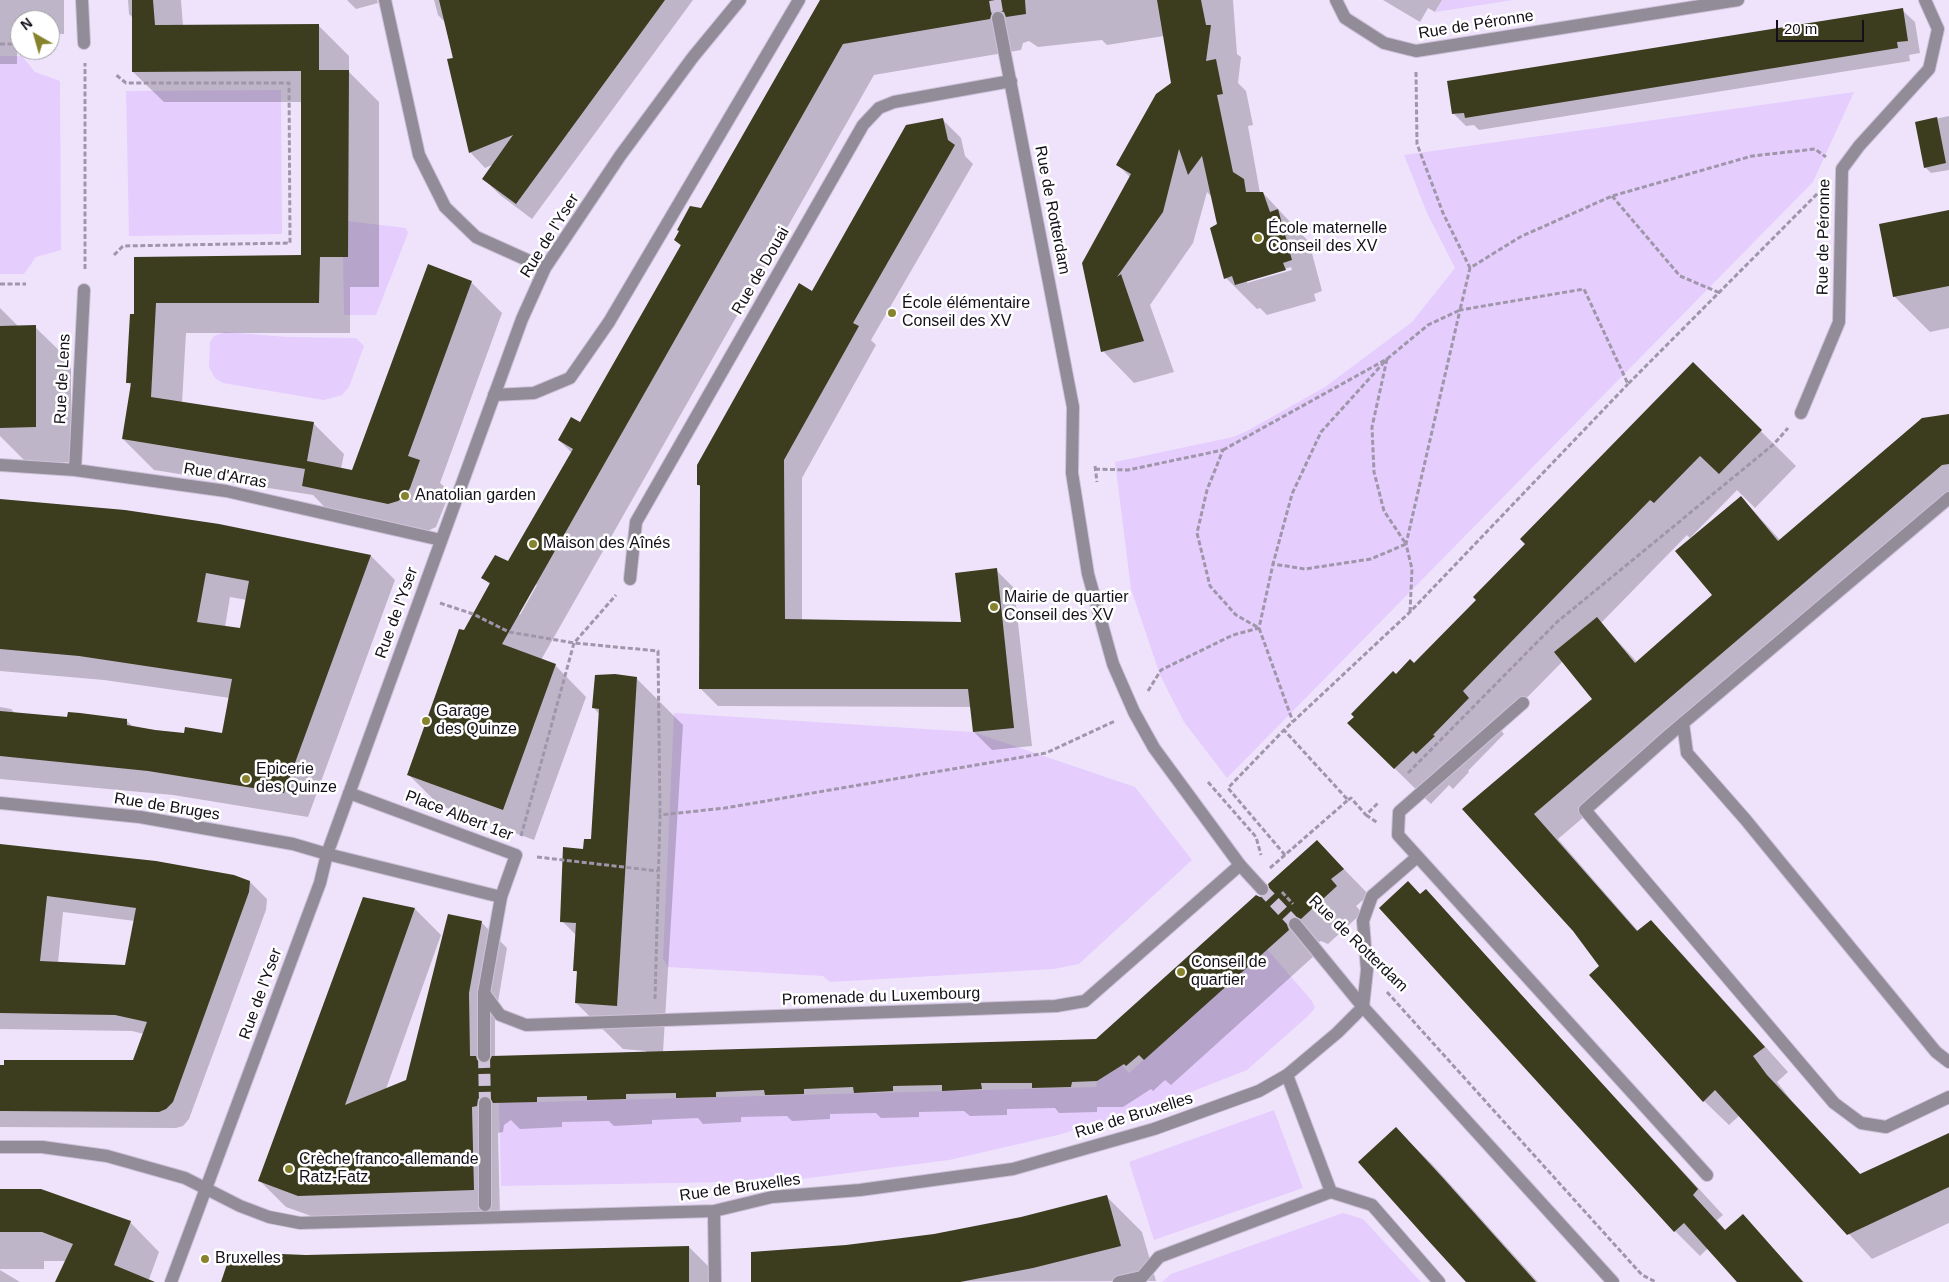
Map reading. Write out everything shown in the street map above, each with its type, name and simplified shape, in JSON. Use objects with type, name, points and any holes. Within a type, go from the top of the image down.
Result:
[{"type":"street","points":[[82,0],[84,43]]},
{"type":"street","points":[[385,0],[419,155],[445,207],[476,237],[545,268]]},
{"type":"street","name":"Rue de l'Yser","points":[[171,1282],[320,883],[326,854],[522,319],[545,268],[620,156],[693,57],[740,0]]},
{"type":"street","points":[[494,395],[534,393],[570,378],[609,322],[799,0]]},
{"type":"street","name":"Rue de Péronne","points":[[1336,0],[1345,18],[1384,43],[1416,51],[1688,4],[1738,0]]},
{"type":"street","name":"Rue de Péronne","points":[[1801,413],[1839,322],[1842,169],[1859,146],[1929,69],[1938,29],[1925,0]]},
{"type":"street","name":"Rue de Rotterdam","points":[[998,18],[1073,407],[1072,473],[1088,574],[1113,664],[1134,712],[1154,748],[1240,865],[1262,889]]},
{"type":"street","name":"Rue de Douai","points":[[630,579],[636,522],[870,116],[879,108],[894,102],[1011,81]]},
{"type":"street","name":"Rue de Lens","points":[[75,470],[84,290]]},
{"type":"street","name":"Rue d'Arras","points":[[0,465],[75,470],[226,491],[441,540]]},
{"type":"street","points":[[1949,498],[1683,723],[1585,810],[1834,1103],[1861,1122],[1886,1127],[1949,1098]]},
{"type":"street","points":[[1523,703],[1399,812],[1398,835],[1707,1175]]},
{"type":"street","points":[[1683,723],[1687,754],[1745,819],[1936,1052],[1949,1062]]},
{"type":"street","name":"Place Albert 1er","points":[[349,793],[516,855],[501,897],[484,993],[484,1056]]},
{"type":"street","name":"Rue de Bruges","points":[[0,802],[140,818],[293,844],[326,854]]},
{"type":"street","points":[[326,854],[501,897]]},
{"type":"street","points":[[1363,1007],[1367,970],[1363,921],[1372,896],[1417,857]]},
{"type":"street","name":"Promenade du Luxembourg","points":[[484,993],[500,1015],[526,1025],[654,1022],[1056,1006],[1085,1001],[1240,865]]},
{"type":"street","name":"Rue de Rotterdam","points":[[1295,924],[1363,1007],[1613,1282]]},
{"type":"street","name":"Rue de Bruxelles","points":[[0,1147],[42,1147],[107,1156],[180,1176],[240,1206],[269,1217],[300,1223],[714,1211],[772,1197],[860,1190],[1013,1169],[1154,1129],[1259,1092],[1287,1075],[1337,1033],[1363,1007]]},
{"type":"street","points":[[1287,1075],[1331,1192]]},
{"type":"street","points":[[485,1205],[486,1103]]},
{"type":"street","points":[[1119,1282],[1142,1280],[1159,1257],[1331,1192],[1372,1205],[1439,1282]]},
{"type":"street","points":[[714,1211],[716,1282]]},
{"type":"path","points":[[1406,544],[1470,268],[1443,213],[1417,144],[1416,51]]},
{"type":"path","points":[[114,74],[126,83],[289,83],[290,243],[123,246],[114,255]]},
{"type":"path","points":[[86,78],[86,253]]},
{"type":"path","points":[[1285,855],[1228,788],[1284,730],[1410,612],[1628,384],[1720,294],[1842,169],[1815,149],[1752,156],[1612,196],[1520,237],[1470,268]]},
{"type":"path","points":[[1612,196],[1680,276],[1720,294]]},
{"type":"path","points":[[0,284],[26,284]]},
{"type":"path","points":[[1293,722],[1259,628],[1273,564],[1292,494],[1320,432],[1387,360],[1428,325],[1460,310],[1584,290],[1628,384]]},
{"type":"path","points":[[1072,473],[1096,469],[1128,470],[1223,450],[1387,360]]},
{"type":"path","points":[[1387,360],[1372,427],[1374,472],[1384,510],[1406,544],[1412,569],[1410,612]]},
{"type":"path","points":[[1407,774],[1557,622],[1774,444],[1801,413]]},
{"type":"path","points":[[1223,450],[1207,490],[1197,533],[1210,586],[1236,615],[1259,628]]},
{"type":"path","points":[[1094,461],[1098,489]]},
{"type":"path","points":[[1273,564],[1305,569],[1352,562],[1371,559],[1406,544]]},
{"type":"path","points":[[630,579],[574,643],[516,855],[658,871]]},
{"type":"path","points":[[439,603],[473,614],[509,632],[574,643],[658,651],[660,815],[654,1022]]},
{"type":"path","points":[[660,815],[725,808],[1046,753],[1134,712],[1161,670],[1232,635],[1259,628]]},
{"type":"path","points":[[1144,682],[1153,700]]},
{"type":"path","points":[[1284,730],[1348,800]]},
{"type":"path","points":[[1206,780],[1256,837],[1263,864]]},
{"type":"path","points":[[1265,873],[1351,798],[1366,815],[1380,801]]},
{"type":"path","name":"Rue de Rotterdam","points":[[1279,888],[1299,910]]},
{"type":"path","name":"Rue de Rotterdam","points":[[1367,970],[1642,1275],[1656,1282]]},
{"type":"shaded area","points":[[1442,0],[1513,0],[1436,12]]},
{"type":"shaded area","points":[[0,56],[10,56],[10,60],[25,60],[35,72],[60,81],[61,250],[36,257],[24,274],[0,274]]},
{"type":"shaded area","points":[[281,90],[282,234],[129,236],[126,91]]},
{"type":"shaded area","points":[[1854,92],[1813,182],[1227,778],[1184,722],[1160,675],[1131,589],[1115,462],[1233,437],[1247,431],[1325,387],[1412,322],[1455,268],[1427,213],[1404,155]]},
{"type":"shaded area","points":[[348,221],[406,228],[408,233],[376,315],[344,315],[343,257],[348,256]]},
{"type":"shaded area","points":[[225,332],[287,337],[356,338],[364,346],[349,387],[342,395],[324,400],[223,383],[215,378],[209,367],[210,342],[214,336]]},
{"type":"shaded area","points":[[674,713],[973,732],[1135,787],[1192,860],[1079,964],[1054,969],[830,982],[823,976],[668,967],[663,959]]},
{"type":"shaded area","points":[[1267,949],[1312,1001],[1315,1008],[1247,1070],[1168,1101],[1058,1135],[949,1160],[786,1181],[501,1186],[499,1103],[1096,1087],[1097,1081],[1122,1065],[1129,1073]]},
{"type":"shaded area","points":[[1274,1110],[1303,1188],[1154,1240],[1129,1162]]},
{"type":"shaded area","points":[[1343,1213],[1363,1219],[1421,1282],[1162,1282],[1171,1274]]},
{"type":"building","points":[[132,0],[153,0],[155,25],[319,24],[319,70],[349,70],[348,257],[320,257],[319,303],[156,303],[151,397],[314,422],[307,461],[352,470],[428,264],[472,281],[408,456],[420,460],[410,488],[405,496],[398,501],[388,504],[302,486],[305,469],[122,439],[131,383],[126,383],[130,314],[134,314],[134,257],[301,255],[301,71],[132,72]]},
{"type":"building","points":[[439,0],[665,0],[516,204],[482,179],[513,135],[469,153],[447,59],[453,58]]},
{"type":"building","points":[[820,0],[1025,0],[1026,14],[1006,17],[1004,12],[997,10],[992,12],[990,19],[843,44],[502,644],[556,664],[503,810],[407,775],[459,629],[464,630],[490,583],[481,578],[495,555],[508,561],[573,449],[558,440],[571,417],[580,422],[681,245],[674,240],[679,231],[677,230],[690,206],[701,208]]},
{"type":"building","points":[[1157,0],[1201,0],[1206,25],[1211,25],[1206,61],[1216,59],[1223,94],[1217,95],[1233,172],[1244,179],[1246,192],[1263,192],[1270,212],[1278,209],[1292,260],[1283,263],[1286,270],[1235,285],[1232,276],[1224,279],[1210,228],[1217,224],[1202,156],[1188,175],[1179,149],[1163,212],[1117,277],[1121,274],[1144,341],[1101,352],[1082,263],[1131,174],[1116,165],[1156,94],[1171,83]]},
{"type":"building","points":[[1903,8],[1908,41],[1897,42],[1898,48],[1465,118],[1464,113],[1452,114],[1447,81]]},
{"type":"building","points":[[1937,117],[1946,163],[1924,168],[1915,122]]},
{"type":"building","points":[[943,118],[948,140],[955,145],[853,323],[859,326],[784,460],[785,619],[961,622],[955,573],[997,568],[1014,728],[973,732],[968,689],[699,689],[700,485],[697,485],[697,465],[799,283],[812,291],[906,125]]},
{"type":"building","points":[[1949,210],[1949,286],[1893,297],[1879,224]]},
{"type":"building","points":[[36,325],[36,427],[0,428],[0,326]]},
{"type":"building","points":[[1693,362],[1762,430],[1719,474],[1700,456],[1654,503],[1650,500],[1463,691],[1469,698],[1433,735],[1435,736],[1416,754],[1413,751],[1394,769],[1347,723],[1354,717],[1351,714],[1393,671],[1396,674],[1410,659],[1414,663],[1476,600],[1473,597],[1525,544],[1520,539]]},
{"type":"building","points":[[1949,414],[1949,464],[1942,465],[1534,814],[1637,931],[1651,920],[1765,1047],[1753,1056],[1767,1075],[1860,1174],[1949,1133],[1949,1187],[1847,1235],[1715,1090],[1703,1102],[1589,975],[1599,966],[1573,931],[1462,809],[1592,699],[1554,652],[1597,617],[1635,663],[1712,595],[1675,551],[1741,496],[1778,541],[1922,418]]},
{"type":"building","points":[[0,499],[125,510],[219,524],[371,555],[284,793],[148,771],[0,756],[0,711],[67,717],[68,712],[80,713],[127,719],[127,725],[155,730],[184,733],[185,727],[222,733],[232,679],[79,656],[0,649]],"holes":[[[206,573],[249,581],[240,628],[197,622]]]},
{"type":"building","points":[[615,674],[637,677],[617,1006],[575,1003],[577,971],[573,971],[576,923],[560,922],[563,847],[583,849],[584,839],[591,839],[599,709],[592,708],[595,675]]},
{"type":"building","points":[[1317,840],[1344,869],[1331,879],[1337,886],[1301,919],[1294,916],[1290,918],[1287,925],[1289,930],[1144,1060],[1139,1055],[1126,1066],[1124,1064],[1097,1081],[1072,1082],[1071,1087],[1032,1088],[1032,1083],[981,1083],[982,1089],[942,1091],[942,1085],[893,1086],[893,1091],[854,1093],[853,1087],[804,1089],[804,1094],[765,1095],[764,1090],[716,1092],[716,1097],[676,1098],[676,1093],[626,1094],[626,1099],[587,1100],[587,1096],[537,1097],[537,1102],[493,1103],[489,1096],[485,1095],[478,1099],[477,1106],[472,1107],[474,1190],[298,1196],[258,1181],[363,897],[415,908],[345,1105],[406,1080],[448,914],[482,921],[469,993],[470,1056],[476,1056],[477,1060],[484,1064],[488,1063],[492,1056],[1096,1039],[1256,895],[1260,897],[1267,895],[1270,891],[1268,884]]},
{"type":"building","points":[[0,844],[156,861],[234,875],[250,881],[249,892],[173,1102],[166,1109],[159,1112],[0,1111],[0,1065],[4,1065],[4,1060],[133,1060],[147,1022],[115,1015],[0,1013]],"holes":[[[47,896],[136,908],[125,965],[40,961]]]},
{"type":"building","points":[[1408,881],[1420,894],[1426,889],[1698,1189],[1693,1195],[1725,1230],[1743,1214],[1803,1282],[1737,1282],[1684,1223],[1674,1232],[1379,908]]},
{"type":"building","points":[[1396,1127],[1536,1282],[1466,1282],[1425,1237],[1358,1162]]},
{"type":"building","points":[[0,1189],[41,1189],[131,1221],[114,1265],[155,1282],[55,1282],[73,1244],[42,1232],[0,1232]]},
{"type":"building","points":[[1107,1195],[1121,1246],[1033,1268],[960,1282],[751,1282],[751,1252],[846,1245],[934,1234],[1021,1217]]},
{"type":"building","points":[[689,1246],[689,1282],[221,1282],[231,1252],[306,1255]]},
{"type":"tunnel","points":[[995,0],[998,18]]},
{"type":"tunnel","points":[[1262,889],[1295,924]]},
{"type":"tunnel","points":[[484,1056],[485,1103]]},
{"type":"place","name":"École maternelle Conseil des XV","points":[[1258,238]]},
{"type":"place","name":"École élémentaire Conseil des XV","points":[[892,313]]},
{"type":"place","name":"Anatolian garden","points":[[405,496]]},
{"type":"place","name":"Maison des Aînés","points":[[533,544]]},
{"type":"place","name":"Mairie de quartier Conseil des XV","points":[[994,607]]},
{"type":"place","name":"Garage des Quinze","points":[[426,721]]},
{"type":"place","name":"Epicerie des Quinze","points":[[246,779]]},
{"type":"place","name":"Conseil de quartier","points":[[1181,972]]},
{"type":"place","name":"Crèche franco-allemande Ratz-Fatz","points":[[289,1169]]},
{"type":"place","name":"Bruxelles","points":[[205,1259]]}]
